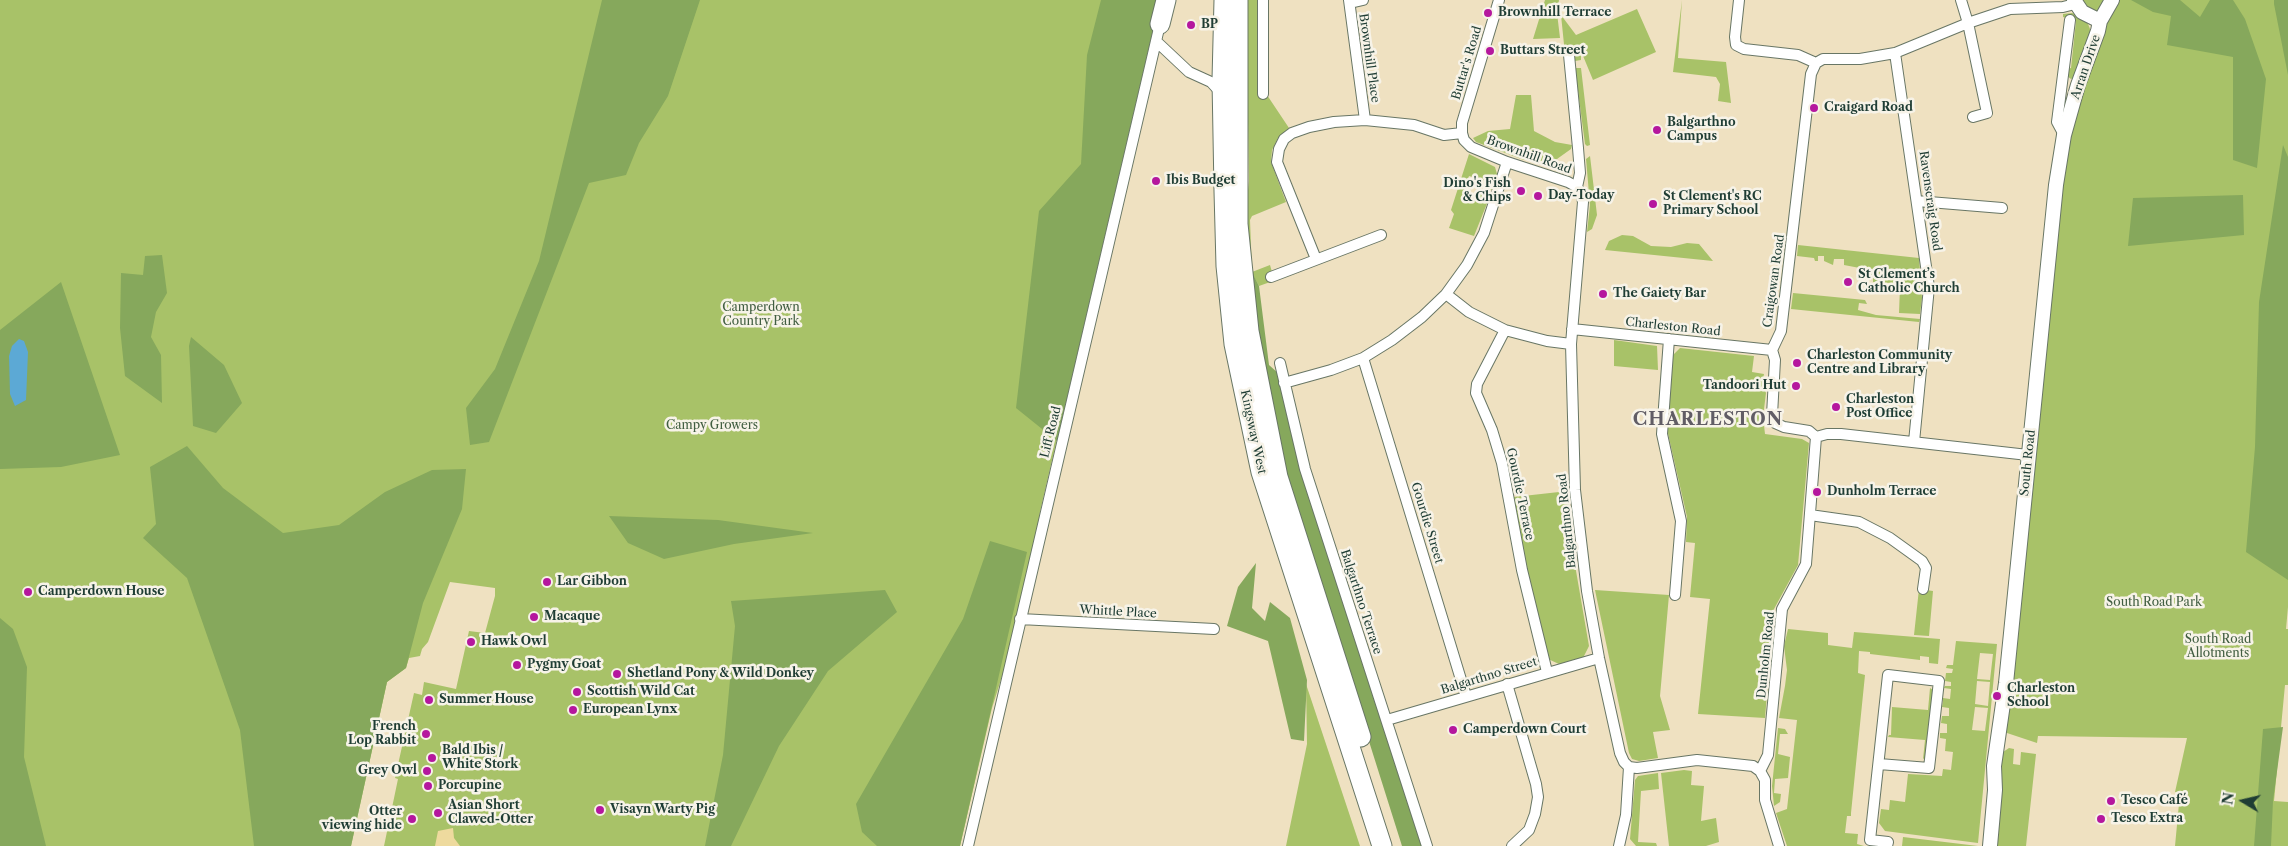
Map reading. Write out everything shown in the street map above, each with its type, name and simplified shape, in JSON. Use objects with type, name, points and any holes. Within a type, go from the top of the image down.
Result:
[{"type":"highway","points":[[1158,33],[1166,0]]},
{"type":"highway","name":"Kingsway West","points":[[1224,0],[1223,95],[1226,266],[1233,335],[1261,472],[1382,846]]},
{"type":"highway","name":"Kingsway West","points":[[1238,0],[1238,224],[1248,323],[1259,387],[1278,477],[1395,846]]},
{"type":"street","points":[[1263,0],[1267,88]]},
{"type":"street","points":[[1349,2],[1363,0]]},
{"type":"street","name":"Buttar's Road","points":[[1462,133],[1462,123],[1499,0]]},
{"type":"street","points":[[1739,0],[1736,46],[1744,49],[1798,55],[1816,63],[1822,59],[1860,59],[1895,53],[1968,23],[2010,10],[2062,7],[2075,2],[2082,12],[2100,21]]},
{"type":"street","points":[[1961,0],[1968,23],[1987,113],[1973,117]]},
{"type":"street","name":"Arran Drive","points":[[2064,136],[2078,85],[2100,21],[2112,0]]},
{"type":"street","name":"Brownhill Place","points":[[1349,2],[1365,120]]},
{"type":"street","name":"South Road","points":[[1990,846],[1995,790],[1994,766],[2006,683],[2052,221],[2064,136],[2057,122],[2070,20]]},
{"type":"street","points":[[1158,33],[1189,72],[1211,82],[1223,95]]},
{"type":"street","name":"Liff Road","points":[[968,846],[1158,33]]},
{"type":"street","name":"Ravenscraig Road","points":[[1895,53],[1929,287],[1914,442]]},
{"type":"street","name":"Balgarthno Road","points":[[1568,55],[1580,173],[1577,187],[1583,202],[1571,344],[1575,490],[1587,591],[1599,658],[1620,752],[1629,767],[1626,814],[1619,846]]},
{"type":"street","name":"Craigowan Road","points":[[1816,63],[1811,74],[1781,331],[1772,350],[1776,360],[1772,415],[1775,423],[1784,427],[1809,431],[1816,437],[1827,434],[1841,434],[2028,455]]},
{"type":"street","points":[[2062,81],[2078,85]]},
{"type":"street","points":[[1316,259],[1277,162],[1279,150],[1288,136],[1309,127],[1334,122],[1365,120],[1414,125],[1444,135],[1462,133]]},
{"type":"street","name":"Brownhill Road","points":[[1462,133],[1464,140],[1471,147],[1507,162],[1568,182],[1577,187]]},
{"type":"street","points":[[1284,383],[1332,370],[1363,358],[1392,340],[1422,317],[1446,294],[1467,265],[1484,234],[1507,162]]},
{"type":"street","points":[[1917,201],[2002,208]]},
{"type":"street","points":[[1271,277],[1381,235]]},
{"type":"street","points":[[1446,294],[1469,312],[1506,330],[1547,341],[1571,344]]},
{"type":"street","name":"Charleston Road","points":[[1572,329],[1772,350]]},
{"type":"street","name":"Gourdie Terrace","points":[[1506,330],[1477,384],[1476,393],[1502,463],[1522,570],[1547,672]]},
{"type":"street","points":[[1669,339],[1662,434],[1681,521],[1675,595]]},
{"type":"street","name":"Gourdie Street","points":[[1363,358],[1466,696]]},
{"type":"street","name":"Balgarthno Terrace","points":[[1280,363],[1305,470],[1427,846]]},
{"type":"street","name":"Dunholm Road","points":[[1760,771],[1768,755],[1782,609],[1787,596],[1806,564],[1816,437]]},
{"type":"street","points":[[1810,515],[1851,519],[1890,538],[1922,561],[1926,568],[1924,589]]},
{"type":"street","name":"Whittle Place","points":[[1020,619],[1214,629]]},
{"type":"street","name":"Balgarthno Street","points":[[1387,720],[1599,658]]},
{"type":"street","points":[[1879,764],[1929,768],[1939,681],[1888,675],[1870,840],[1888,842],[1888,846]]},
{"type":"street","points":[[1507,684],[1536,784],[1538,797],[1535,814],[1529,830],[1512,846]]},
{"type":"street","points":[[1629,767],[1638,768],[1697,760],[1753,766],[1760,771],[1765,780],[1765,800],[1779,846]]},
{"type":"green space","name":"Camperdown Country Park","points":[[0,0],[1159,0],[1040,512],[1037,541],[1020,619],[992,708],[960,846],[384,846],[398,779],[395,778],[414,693],[422,695],[424,682],[456,689],[469,631],[485,633],[495,596],[495,588],[450,582],[428,642],[422,649],[420,656],[409,658],[406,668],[387,682],[351,846],[0,846]]},
{"type":"green space","points":[[602,0],[700,0],[668,96],[639,143],[626,175],[589,183],[489,442],[470,445],[466,408],[495,369],[539,261]]},
{"type":"green space","points":[[1101,0],[1160,0],[1057,441],[1016,408],[1039,211],[1081,164],[1087,55]]},
{"type":"green space","points":[[1246,0],[1259,0],[1260,96],[1267,95],[1289,128],[1278,138],[1272,150],[1271,162],[1286,202],[1252,216],[1250,220],[1252,272],[1270,265],[1272,272],[1270,274],[1273,281],[1259,286],[1252,273],[1248,273],[1245,217],[1249,181]]},
{"type":"green space","points":[[1545,0],[1559,0],[1557,13],[1560,38],[1533,39]]},
{"type":"green space","points":[[1682,0],[1678,58],[1726,62],[1731,103],[1718,101],[1720,84],[1716,77],[1673,72]]},
{"type":"green space","name":"South Road Park","points":[[2074,0],[2288,0],[2288,607],[2286,629],[2288,629],[2288,685],[2285,685],[2274,801],[2288,802],[2288,846],[2175,846],[2180,793],[2175,792],[2187,738],[2038,736],[2037,743],[2007,733],[2003,727],[2064,162],[2084,80],[2107,25],[2082,12]]},
{"type":"green space","points":[[2131,0],[2180,0],[2200,17],[2210,0],[2233,0],[2245,19],[2266,79],[2257,168],[2233,160],[2233,57],[2167,45],[2171,16],[2153,12]]},
{"type":"green space","points":[[2274,0],[2288,0],[2288,75],[2274,4]]},
{"type":"green space","points":[[1637,9],[1656,52],[1593,80],[1581,51],[1581,60],[1575,61],[1565,54],[1561,15],[1576,35]]},
{"type":"green space","points":[[2072,13],[2080,16],[2088,24],[2092,34],[2076,77],[2071,79],[2067,76],[2067,69],[2071,68],[2076,21],[2063,17],[2063,14]]},
{"type":"green space","points":[[1575,68],[1581,68],[1590,145],[1587,146],[1585,144]]},
{"type":"green space","points":[[1516,95],[1531,95],[1534,131],[1555,142],[1572,145],[1571,149],[1550,164],[1528,157],[1524,160],[1476,142],[1473,138],[1488,131],[1510,129]]},
{"type":"green space","points":[[2283,145],[2288,157],[2288,580],[2246,552],[2255,447],[2259,302]]},
{"type":"green space","points":[[1469,154],[1495,167],[1497,174],[1492,190],[1484,187],[1486,181],[1469,176],[1463,196],[1476,199],[1479,193],[1490,196],[1474,236],[1449,228],[1454,214],[1451,210]]},
{"type":"green space","points":[[1590,156],[1597,215],[1592,229],[1587,232],[1590,205],[1586,159]]},
{"type":"green space","points":[[2243,195],[2244,235],[2128,246],[2133,198]]},
{"type":"green space","points":[[1622,235],[1633,236],[1651,246],[1671,247],[1687,243],[1699,244],[1713,261],[1605,250],[1609,241]]},
{"type":"green space","points":[[1798,245],[1919,258],[1922,298],[1920,314],[1899,313],[1900,287],[1893,286],[1893,283],[1873,282],[1873,277],[1864,276],[1865,269],[1844,265],[1844,259],[1834,259],[1833,265],[1824,261],[1824,256],[1818,256],[1818,261],[1815,261],[1814,258],[1797,256]]},
{"type":"green space","points":[[162,255],[167,293],[156,312],[151,337],[161,355],[162,403],[125,376],[120,328],[121,273],[143,275],[145,256]]},
{"type":"green space","points":[[1252,272],[1259,286],[1269,365],[1278,373],[1302,470],[1423,846],[1402,846],[1285,475],[1255,330]]},
{"type":"green space","points":[[61,282],[120,455],[61,467],[0,469],[0,330]]},
{"type":"green space","points":[[1793,293],[1865,300],[1867,304],[1859,303],[1858,310],[1876,315],[1920,319],[1919,322],[1791,309]]},
{"type":"green space","points":[[191,337],[224,365],[242,403],[216,433],[193,426],[189,346]]},
{"type":"green space","points":[[1614,340],[1657,346],[1658,370],[1614,366]]},
{"type":"green space","points":[[1680,348],[1754,356],[1752,372],[1764,374],[1762,383],[1766,393],[1763,417],[1765,434],[1802,439],[1809,443],[1798,565],[1774,609],[1765,718],[1698,714],[1710,599],[1690,597],[1695,543],[1686,542],[1687,517],[1667,429],[1673,355]]},
{"type":"green space","points":[[187,446],[223,488],[283,533],[339,525],[385,492],[432,470],[466,469],[462,509],[423,603],[406,668],[387,682],[351,846],[254,846],[240,730],[187,578],[143,538],[156,524],[150,467]]},
{"type":"green space","points":[[1568,491],[1569,508],[1566,509],[1567,516],[1570,516],[1575,565],[1589,646],[1583,658],[1559,664],[1548,659],[1526,569],[1514,497]]},
{"type":"green space","points":[[609,516],[718,520],[813,533],[734,544],[664,559],[628,543]]},
{"type":"green space","points":[[990,541],[1027,552],[960,846],[877,846],[862,832],[856,804],[963,619]]},
{"type":"green space","points":[[1256,563],[1252,608],[1265,621],[1270,602],[1290,618],[1307,680],[1304,741],[1291,739],[1268,641],[1227,626],[1238,587]]},
{"type":"green space","points":[[1919,589],[1933,591],[1929,636],[1914,635]]},
{"type":"green space","points":[[885,590],[897,612],[828,671],[779,746],[731,846],[705,846],[723,755],[735,626],[731,601]]},
{"type":"green space","points":[[1595,590],[1669,595],[1660,696],[1670,730],[1653,732],[1658,758],[1639,761],[1632,759],[1629,753]]},
{"type":"green space","points":[[0,618],[13,629],[27,667],[24,757],[46,846],[0,846]]},
{"type":"green space","points":[[1788,629],[1828,633],[1828,645],[1852,648],[1854,632],[1940,639],[1938,664],[1929,663],[1929,657],[1920,656],[1920,660],[1859,651],[1858,673],[1865,675],[1851,816],[1847,816],[1845,833],[1858,834],[1857,844],[1864,846],[1787,846],[1776,813],[1787,809],[1797,720],[1779,718],[1787,670],[1784,646]]},
{"type":"green space","points":[[1956,641],[1997,644],[1978,843],[1885,831],[1879,823],[1881,809],[1889,810],[1890,800],[1905,802],[1908,774],[1942,776],[1943,769],[1951,770],[1953,752],[1945,751],[1946,739],[1940,738],[1940,733],[1947,733],[1947,724],[1941,723],[1942,716],[1949,716],[1949,708],[1942,707],[1943,698],[1950,699],[1951,689],[1944,688],[1945,686],[1951,686],[1951,682],[1945,681],[1946,673],[1952,673],[1953,669],[1946,668],[1947,665],[1953,665]],"holes":[[[1980,653],[1993,654],[1990,680],[1977,679]],[[1977,681],[1990,682],[1988,706],[1975,704]],[[1975,707],[1988,708],[1985,731],[1972,730]]]},
{"type":"green space","points":[[1306,684],[1360,846],[1286,846],[1307,744]]},
{"type":"green space","points":[[1930,688],[1933,690],[1926,757],[1923,759],[1925,740],[1888,737],[1891,735],[1892,707],[1928,710]]},
{"type":"green space","points":[[2283,727],[2273,801],[2271,846],[2254,846],[2263,729]]},
{"type":"green space","points":[[1778,728],[1785,729],[1788,734],[1780,734],[1778,754],[1790,757],[1788,778],[1775,779],[1774,793],[1781,794],[1780,802],[1774,806],[1772,786]]},
{"type":"green space","points":[[2009,748],[2014,749],[2013,764],[2020,765],[2021,752],[2036,754],[2026,846],[1996,846],[2000,759],[2003,752]]},
{"type":"green space","points":[[1684,770],[1692,771],[1691,785],[1704,786],[1701,821],[1716,818],[1719,842],[1706,846],[1669,846],[1661,773]]},
{"type":"green space","points":[[1658,773],[1659,789],[1641,791],[1638,842],[1656,843],[1657,846],[1636,846],[1630,839],[1635,780],[1638,776]]},
{"type":"green space","points":[[1903,837],[1978,846],[1902,846]]},
{"type":"sand","points":[[453,828],[454,838],[460,846],[435,846],[438,831]]},
{"type":"water","points":[[19,339],[24,341],[28,352],[26,400],[15,406],[10,394],[9,356],[12,346]]},
{"type":"place","name":"Brownhill Terrace","points":[[1488,13]]},
{"type":"place","name":"BP","points":[[1191,25]]},
{"type":"place","name":"Buttars Street","points":[[1490,51]]},
{"type":"place","name":"Craigard Road","points":[[1814,108]]},
{"type":"place","name":"Balgarthno Campus","points":[[1657,130]]},
{"type":"place","name":"Ibis Budget","points":[[1156,181]]},
{"type":"place","name":"Dino's Fish & Chips","points":[[1521,191]]},
{"type":"place","name":"Day-Today","points":[[1538,196]]},
{"type":"place","name":"St Clement's RC Primary School","points":[[1653,204]]},
{"type":"place","name":"St Clement’s Catholic Church","points":[[1848,282]]},
{"type":"place","name":"The Gaiety Bar","points":[[1603,294]]},
{"type":"place","name":"Charleston Community Centre and Library","points":[[1797,363]]},
{"type":"place","name":"Tandoori Hut","points":[[1796,386]]},
{"type":"place","name":"Charleston Post Office","points":[[1836,407]]},
{"type":"place","name":"Dunholm Terrace","points":[[1817,492]]},
{"type":"place","name":"Lar Gibbon","points":[[547,582]]},
{"type":"place","name":"Camperdown House","points":[[28,592]]},
{"type":"place","name":"Macaque","points":[[534,617]]},
{"type":"place","name":"Hawk Owl","points":[[471,642]]},
{"type":"place","name":"Pygmy Goat","points":[[517,665]]},
{"type":"place","name":"Shetland Pony & Wild Donkey","points":[[617,674]]},
{"type":"place","name":"Scottish Wild Cat","points":[[577,692]]},
{"type":"place","name":"Charleston School","points":[[1997,696]]},
{"type":"place","name":"Summer House","points":[[429,700]]},
{"type":"place","name":"European Lynx","points":[[573,710]]},
{"type":"place","name":"Camperdown Court","points":[[1453,730]]},
{"type":"place","name":"French Lop Rabbit","points":[[426,734]]},
{"type":"place","name":"Bald Ibis / White Stork","points":[[432,758]]},
{"type":"place","name":"Grey Owl","points":[[427,771]]},
{"type":"place","name":"Porcupine","points":[[428,786]]},
{"type":"place","name":"Tesco Café","points":[[2111,801]]},
{"type":"place","name":"Visayn Warty Pig","points":[[600,810]]},
{"type":"place","name":"Asian Short Clawed-Otter","points":[[438,813]]},
{"type":"place","name":"Otter viewing hide","points":[[412,819]]},
{"type":"place","name":"Tesco Extra","points":[[2101,819]]},
{"type":"district","name":"CHARLESTON","points":[[1708,420]]},
{"type":"park label","name":"Campy Growers","points":[[712,426]]},
{"type":"park label","name":"South Road Allotments","points":[[2218,647]]}]
